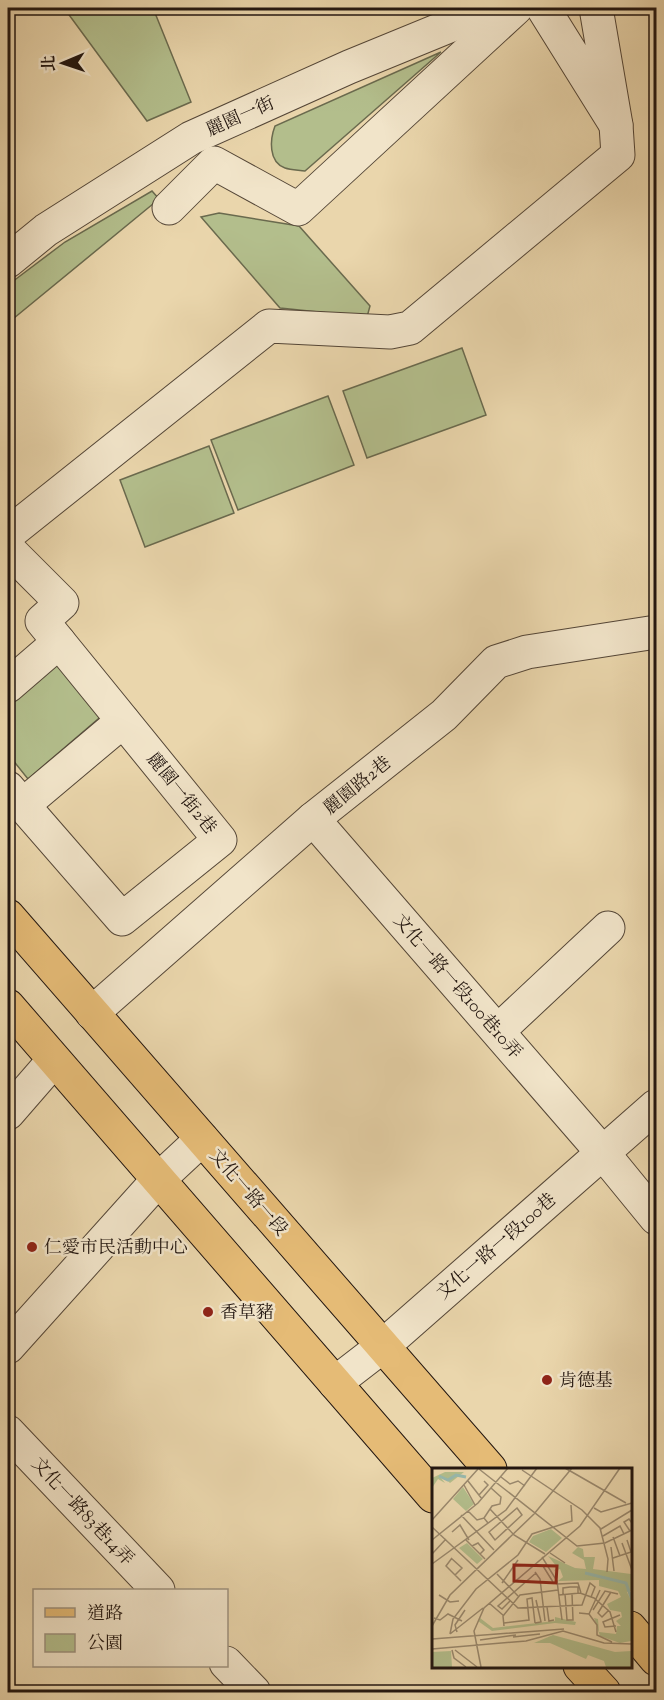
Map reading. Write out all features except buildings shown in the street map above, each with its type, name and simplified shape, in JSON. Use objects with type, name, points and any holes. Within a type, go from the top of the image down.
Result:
[{"type":"main road","name":"文化一路一段","points":[[8,916],[489,1468]]},
{"type":"main road","points":[[8,1006],[432,1495]]},
{"type":"main road","points":[[631,1629],[657,1659]]},
{"type":"main road","points":[[582,1667],[604,1692]]},
{"type":"street","name":"麗園一街","points":[[8,261],[46,230],[191,138],[349,67],[493,8]]},
{"type":"street","points":[[170,208],[214,163],[298,209],[516,8]]},
{"type":"street","points":[[543,8],[616,125]]},
{"type":"street","points":[[8,534],[268,326],[390,332],[410,328],[618,155],[616,125],[596,8]]},
{"type":"street","name":"麗園一街2巷","points":[[8,549],[62,603],[42,621],[220,840],[122,919],[15,797]]},
{"type":"street","name":"麗園路2巷","points":[[92,1013],[313,819],[444,715],[496,662],[527,652],[657,632]]},
{"type":"street","points":[[8,686],[59,642]]},
{"type":"street","points":[[15,797],[123,721]]},
{"type":"street","name":"文化一路一段100巷10弄","points":[[313,819],[657,1218]]},
{"type":"street","points":[[498,1031],[608,928]]},
{"type":"street","points":[[8,1113],[54,1060]]},
{"type":"street","name":"文化一路一段100巷","points":[[335,1383],[383,1346],[657,1106]]},
{"type":"street","points":[[8,1347],[158,1180],[202,1139]]},
{"type":"street","name":"文化一路83巷14弄","points":[[8,1432],[157,1589]]},
{"type":"street","points":[[228,1665],[255,1692]]},
{"type":"green space","points":[[64,8],[153,8],[191,102],[147,121]]},
{"type":"green space","points":[[441,52],[305,171],[285,168],[276,161],[271,143],[275,126]]},
{"type":"green space","points":[[152,191],[159,199],[8,323],[8,285],[65,242]]},
{"type":"green space","points":[[219,213],[299,226],[370,306],[367,317],[280,308],[201,217]]},
{"type":"green space","points":[[462,348],[486,415],[367,458],[343,391]]},
{"type":"green space","points":[[328,396],[354,465],[238,510],[211,440]]},
{"type":"green space","points":[[209,446],[234,513],[145,547],[120,480]]},
{"type":"green space","points":[[58,658],[105,713],[28,779],[8,754],[8,702]]},
{"type":"place","name":"仁愛市民活動中心","points":[[32,1247]]},
{"type":"place","name":"香草豬","points":[[208,1312]]},
{"type":"place","name":"肯德基","points":[[547,1380]]}]
